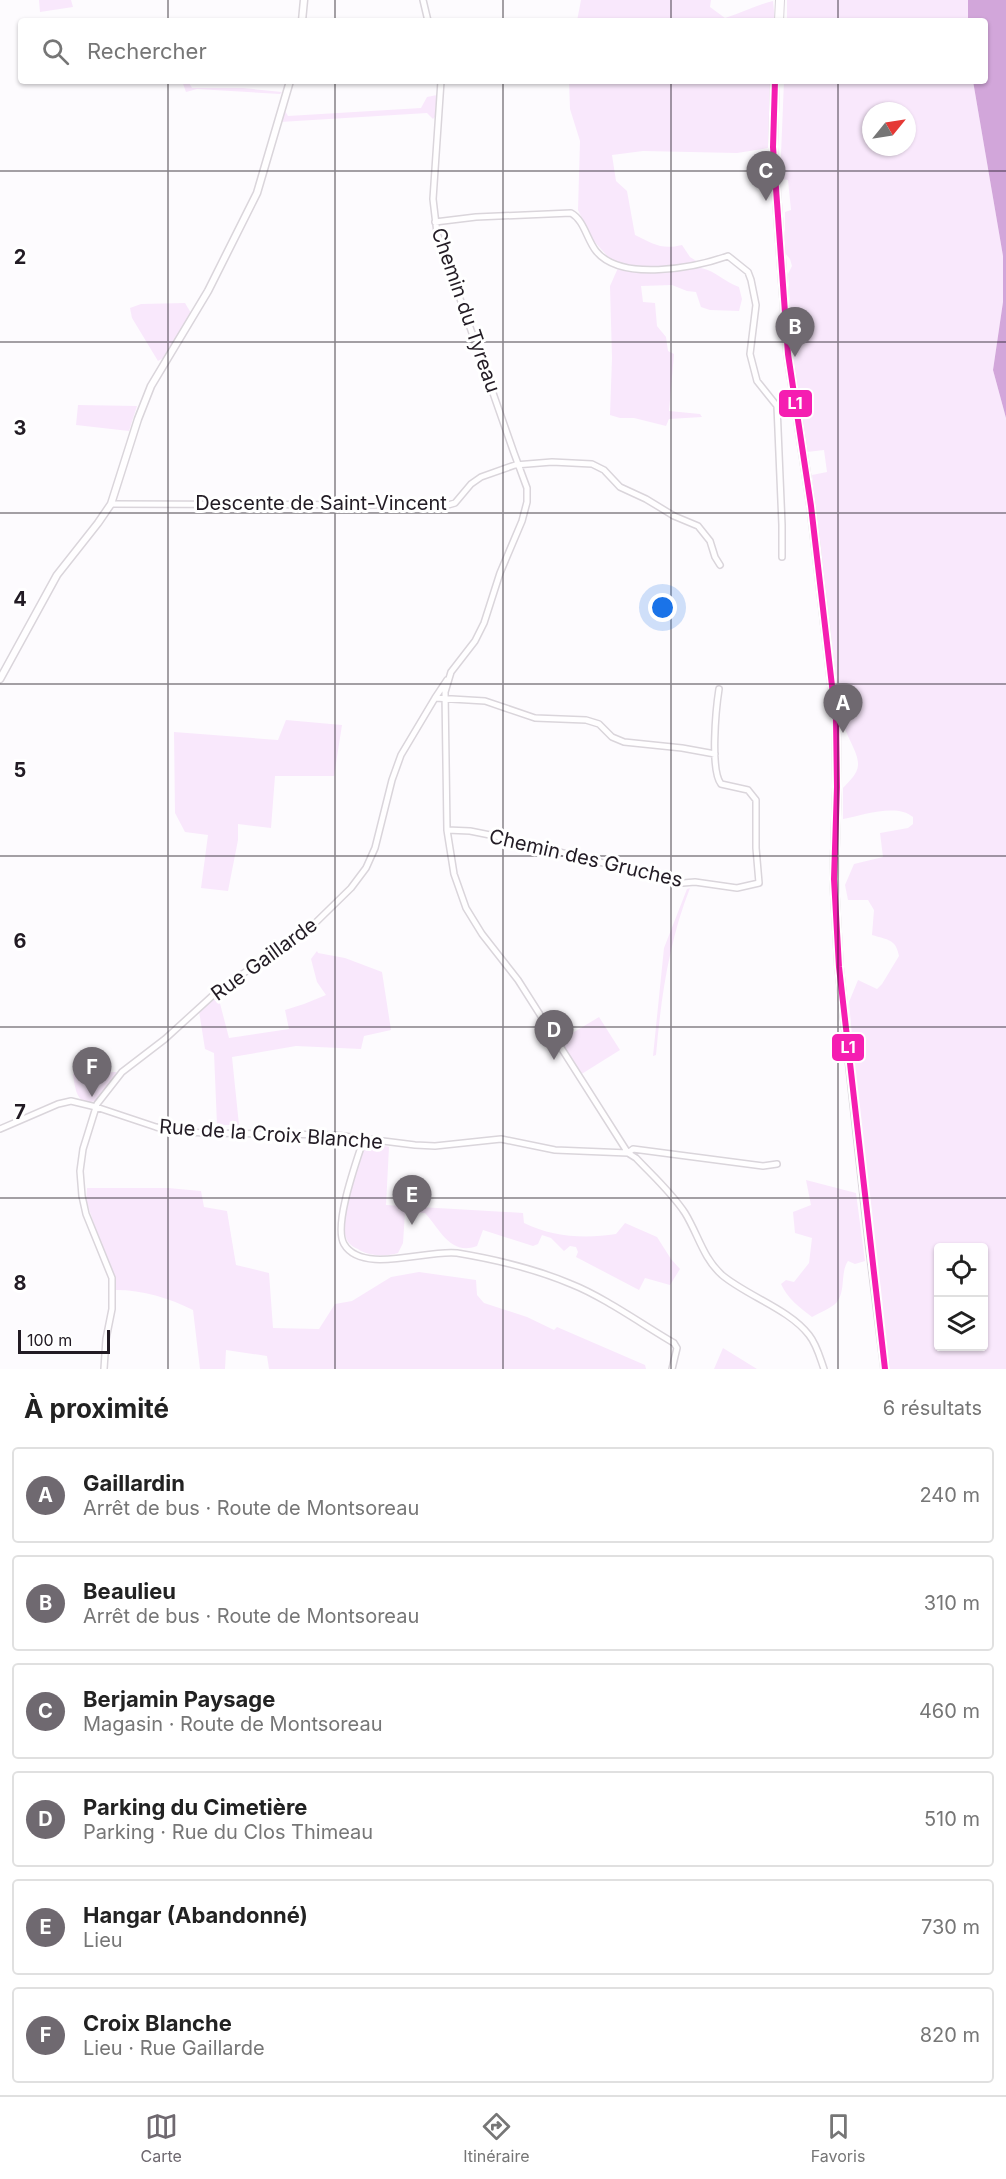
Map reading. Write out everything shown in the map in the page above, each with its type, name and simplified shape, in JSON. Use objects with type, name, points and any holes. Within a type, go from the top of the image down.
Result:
[{"type":"main road","points":[[779,18],[780,0]]},
{"type":"main road","points":[[776,84],[772,147],[788,354],[811,506],[835,712],[837,786],[834,879],[839,967],[885,1369]]},
{"type":"street","points":[[303,18],[304,0]]},
{"type":"street","points":[[423,0],[427,18]]},
{"type":"street","points":[[0,679],[57,574],[98,524],[111,504],[151,386],[208,291],[248,216],[289,84]]},
{"type":"street","name":"Chemin du Tyreau","points":[[441,84],[434,188],[435,222],[441,246],[527,488],[527,502],[522,521],[503,565],[484,623],[475,641],[448,679]]},
{"type":"street","points":[[435,222],[491,216],[571,213],[578,219],[599,255],[619,267],[635,270],[703,264],[728,256],[739,264],[749,274],[756,300],[750,348],[752,363],[757,381],[777,406],[782,557]]},
{"type":"street","name":"Descente de Saint-Vincent","points":[[111,504],[448,505],[455,503],[471,484],[481,477],[518,464],[552,462],[592,464],[599,467],[620,487],[698,526],[710,541],[720,565]]},
{"type":"street","points":[[448,679],[444,698],[447,830],[454,874],[466,908],[482,934],[518,980],[628,1153],[636,1158],[684,1212],[711,1264],[728,1280],[803,1329],[815,1345],[824,1369]]},
{"type":"street","name":"Rue Gaillarde","points":[[104,1369],[106,1339],[112,1309],[112,1278],[86,1214],[80,1171],[83,1149],[96,1107],[122,1072],[161,1042],[221,988],[305,933],[351,888],[366,868],[375,848],[401,755],[448,679]]},
{"type":"street","points":[[435,698],[485,701],[535,718],[592,721],[604,728],[617,741],[715,754],[719,689]]},
{"type":"street","name":"Chemin des Gruches","points":[[447,830],[470,831],[500,837],[683,883],[695,882],[737,888],[759,883],[756,800],[748,790],[721,784],[716,776],[715,754]]},
{"type":"street","name":"Rue de la Croix Blanche","points":[[0,1129],[58,1104],[71,1101],[172,1131],[335,1135],[435,1146],[501,1139],[555,1150],[628,1153],[633,1149],[763,1166],[777,1164]]},
{"type":"street","points":[[364,1138],[347,1193],[341,1228],[343,1242],[350,1251],[362,1257],[382,1260],[455,1253],[518,1267],[572,1284],[674,1343],[677,1348],[672,1369]]},
{"type":"shaded area","points":[[39,0],[71,0],[73,7],[40,12]]},
{"type":"shaded area","points":[[581,0],[711,0],[710,7],[725,18],[578,18]]},
{"type":"shaded area","points":[[787,0],[968,0],[968,18],[787,18]]},
{"type":"shaded area","points":[[968,0],[1006,0],[1006,418],[993,370],[1003,302],[1003,256],[974,84],[988,84],[988,18],[968,18]]},
{"type":"shaded area","points":[[773,1],[775,18],[725,18],[761,5]]},
{"type":"shaded area","points":[[183,84],[190,84],[192,88],[243,88],[282,92],[280,94],[197,89],[186,92]]},
{"type":"shaded area","points":[[569,84],[772,84],[768,148],[737,153],[643,151],[612,155],[616,181],[627,191],[635,235],[663,246],[682,245],[701,268],[739,287],[742,299],[739,311],[710,310],[701,307],[696,292],[672,285],[641,286],[643,302],[655,303],[657,326],[666,337],[668,351],[674,354],[669,411],[700,414],[702,417],[669,419],[666,426],[610,415],[612,358],[610,286],[618,268],[592,239],[578,210],[580,141],[570,109]]},
{"type":"shaded area","points":[[784,84],[974,84],[1003,256],[1003,302],[993,370],[1006,418],[1006,1369],[889,1369],[858,1105],[849,1002],[858,980],[877,989],[899,956],[893,943],[872,935],[874,910],[868,900],[848,900],[845,885],[854,864],[883,857],[880,833],[908,828],[913,824],[913,817],[906,813],[889,810],[843,819],[843,788],[856,772],[858,760],[842,718],[812,475],[827,472],[824,450],[807,452],[794,361],[788,274],[792,266],[785,253],[785,212],[791,210],[788,180],[780,179]]},
{"type":"shaded area","points":[[437,95],[437,111],[433,119],[427,113],[280,122],[284,109],[288,116],[421,108],[427,97]]},
{"type":"shaded area","points":[[185,303],[191,313],[163,358],[158,361],[132,318],[130,308],[141,304]]},
{"type":"shaded area","points":[[78,405],[137,406],[129,431],[76,425]]},
{"type":"shaded area","points":[[286,720],[342,725],[334,776],[275,776],[271,828],[238,824],[238,840],[228,891],[201,888],[208,835],[185,832],[175,813],[174,732],[278,740]]},
{"type":"shaded area","points":[[690,888],[671,949],[660,1012],[656,1055],[653,1056],[664,948],[687,889]]},
{"type":"shaded area","points":[[317,951],[345,958],[382,972],[391,1030],[364,1036],[361,1049],[296,1046],[232,1057],[239,1125],[217,1125],[214,1053],[205,1049],[199,1011],[217,992],[229,1038],[289,1029],[285,1010],[326,995],[317,982],[311,959]]},
{"type":"shaded area","points":[[599,1017],[620,1050],[580,1075],[559,1041]]},
{"type":"shaded area","points":[[116,1072],[117,1074],[97,1100],[85,1102],[78,1096],[73,1074]]},
{"type":"shaded area","points":[[371,1143],[389,1147],[386,1205],[523,1213],[524,1223],[569,1236],[616,1234],[625,1223],[657,1237],[680,1269],[670,1285],[645,1278],[639,1290],[576,1257],[578,1252],[576,1247],[570,1246],[564,1251],[551,1238],[542,1235],[538,1244],[533,1246],[483,1230],[477,1246],[460,1247],[446,1239],[425,1213],[405,1213],[403,1243],[398,1253],[374,1255],[365,1253],[349,1243],[344,1223],[348,1196],[364,1147]]},
{"type":"shaded area","points":[[806,1180],[856,1193],[865,1261],[855,1264],[848,1261],[837,1302],[812,1317],[790,1298],[781,1284],[786,1280],[794,1282],[809,1263],[812,1238],[795,1233],[793,1212],[811,1205]]},
{"type":"shaded area","points":[[87,1188],[168,1188],[201,1191],[204,1207],[227,1211],[236,1265],[269,1273],[273,1328],[319,1329],[335,1304],[352,1301],[391,1277],[419,1272],[476,1280],[477,1295],[484,1303],[527,1317],[554,1330],[557,1327],[645,1365],[646,1369],[269,1369],[267,1356],[226,1350],[225,1369],[200,1369],[193,1310],[156,1296],[136,1291],[116,1290],[86,1200]]},
{"type":"shaded area","points":[[723,1348],[757,1369],[714,1369]]},
{"type":"transit line","name":"L1","points":[[775,84],[773,147],[788,354],[811,506],[836,720],[837,787],[834,879],[839,967],[885,1369]]},
{"type":"place","name":"Berjamin Paysage","points":[[766,201]]},
{"type":"place","name":"Beaulieu","points":[[795,357]]},
{"type":"place","name":"Gaillardin","points":[[843,733]]},
{"type":"place","name":"Parking du Cimetière","points":[[554,1060]]},
{"type":"place","name":"Croix Blanche","points":[[92,1097]]},
{"type":"place","name":"Hangar (Abandonné)","points":[[412,1225]]}]
